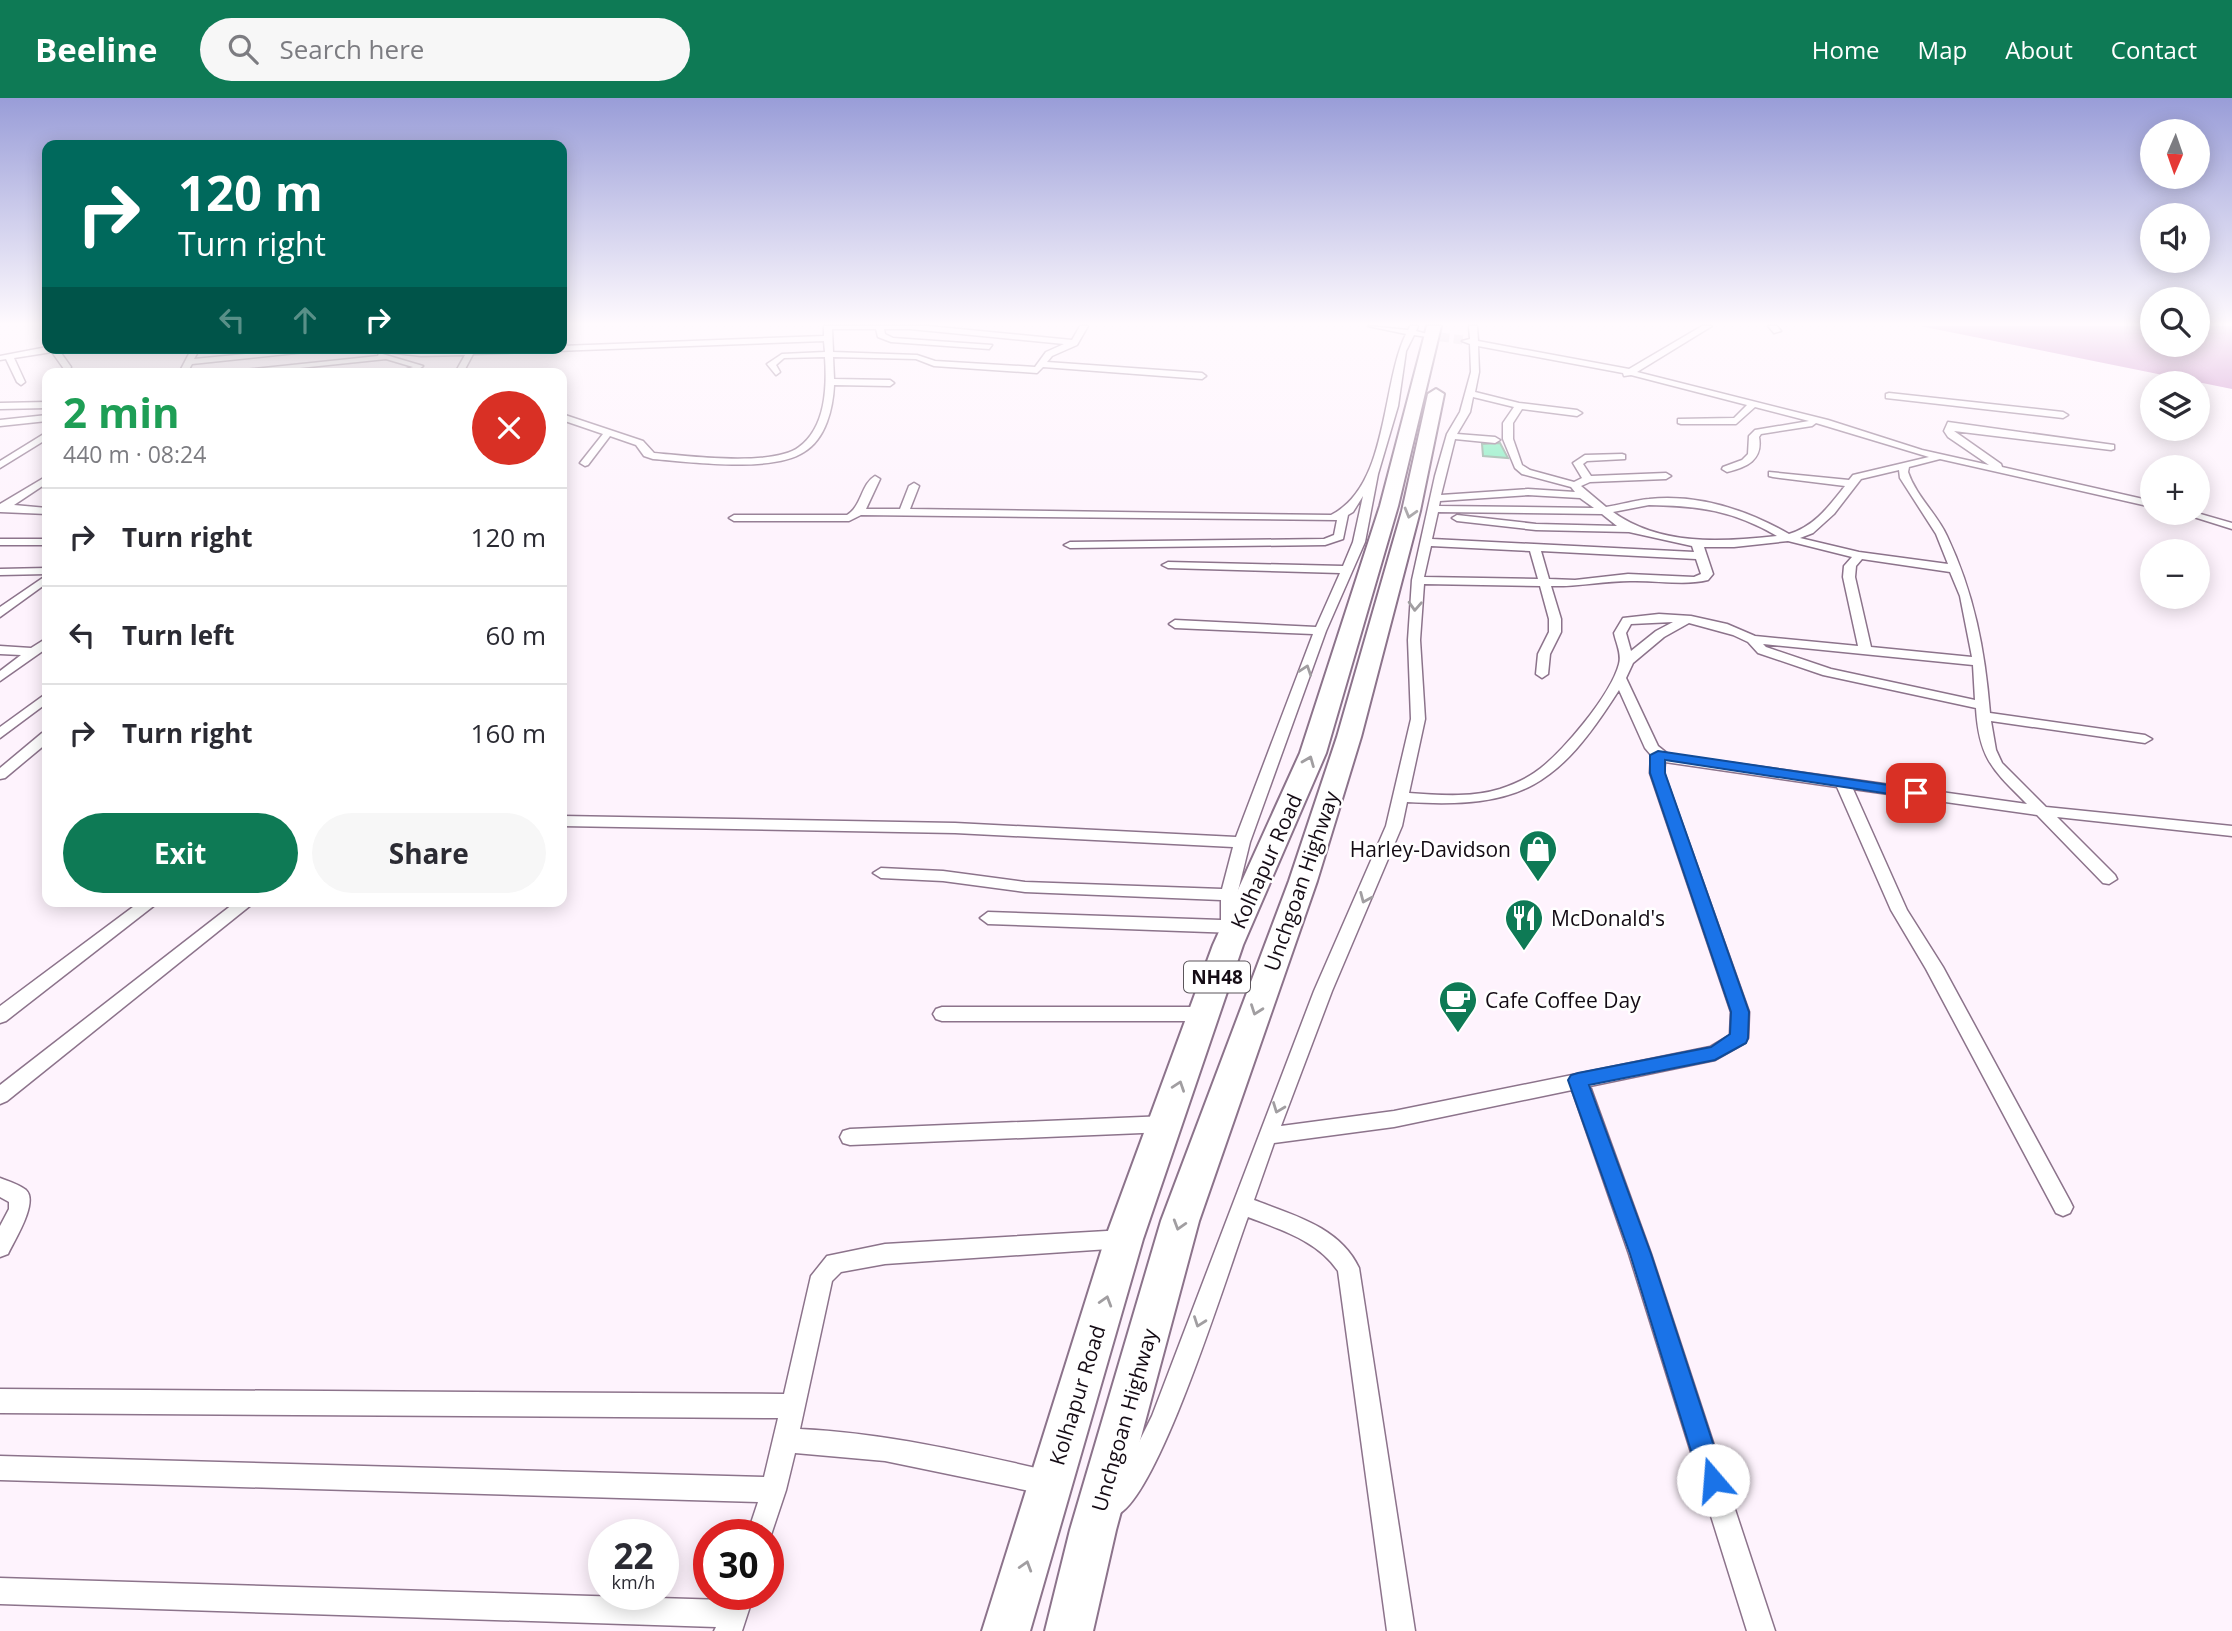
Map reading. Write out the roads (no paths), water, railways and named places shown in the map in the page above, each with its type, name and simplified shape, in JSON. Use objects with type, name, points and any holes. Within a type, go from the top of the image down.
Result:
[{"type":"highway","name":"Kolhapur Road","points":[[1006,1631],[1125,1239],[1229,936],[1313,753],[1423,398]]},
{"type":"highway","name":"Unchgoan Highway","points":[[1069,1631],[1180,1222],[1303,881],[1349,737],[1411,511],[1431,398]]},
{"type":"street","points":[[567,423],[640,443],[647,454],[653,456],[713,460],[787,456],[801,451],[819,428],[828,398]]},
{"type":"street","points":[[988,918],[1229,936],[1229,895],[1242,842],[1320,631],[1359,542],[1373,474],[1394,398]]},
{"type":"street","points":[[1094,1531],[1121,1496],[1162,1422],[1267,1136],[1324,991],[1394,826],[1418,719],[1414,640],[1418,580],[1452,436],[1465,412],[1469,398]]},
{"type":"street","points":[[1487,398],[1519,406],[1577,413]]},
{"type":"street","points":[[1726,398],[1825,422],[1941,457],[2140,501]]},
{"type":"street","points":[[1896,398],[2012,422],[2111,447]]},
{"type":"street","points":[[1681,421],[1736,421],[1753,404]]},
{"type":"street","points":[[0,406],[42,405]]},
{"type":"street","points":[[1519,406],[1508,423],[1508,439],[1518,466],[1526,472],[1575,485],[1584,496],[1629,529]]},
{"type":"street","points":[[2003,469],[1951,435],[1951,425],[2012,422],[2063,415]]},
{"type":"street","points":[[0,423],[42,419]]},
{"type":"street","points":[[1727,469],[1754,456],[1757,449],[1755,436],[1758,432],[1825,422]]},
{"type":"street","points":[[585,463],[608,433]]},
{"type":"street","points":[[1452,436],[1495,440]]},
{"type":"street","points":[[2,463],[42,438]]},
{"type":"street","points":[[1588,479],[1578,463],[1585,458],[1622,457]]},
{"type":"street","points":[[1773,474],[1853,480],[1880,470],[1941,457]]},
{"type":"street","points":[[1905,465],[1905,478],[1941,534],[1966,596],[1979,662],[1989,750],[1996,765],[2109,879]]},
{"type":"street","points":[[1070,545],[1325,542],[1339,537],[1343,515],[1373,474]]},
{"type":"street","points":[[1575,485],[1588,479],[1666,476]]},
{"type":"street","points":[[859,512],[875,479]]},
{"type":"street","points":[[1425,542],[1535,549],[1699,550],[1788,538],[1809,531],[1819,523],[1853,480]]},
{"type":"street","points":[[4,504],[42,482]]},
{"type":"street","points":[[904,512],[914,486]]},
{"type":"street","points":[[30,490],[42,489]]},
{"type":"street","points":[[1434,507],[1528,492],[1584,496]]},
{"type":"street","points":[[1434,507],[1603,511],[1649,502],[1697,503],[1762,523],[1788,538],[1859,555],[1956,569]]},
{"type":"street","points":[[4,504],[42,510]]},
{"type":"street","points":[[1434,507],[1527,526],[1629,529],[1699,550]]},
{"type":"street","points":[[734,518],[841,520],[859,512],[1333,519],[1343,515]]},
{"type":"street","points":[[2210,520],[2232,526]]},
{"type":"street","points":[[0,542],[42,542]]},
{"type":"street","points":[[1535,549],[1555,620],[1555,632],[1544,654],[1542,674]]},
{"type":"street","points":[[1418,580],[1545,583],[1597,582],[1628,577],[1704,578],[1707,574],[1699,550]]},
{"type":"street","points":[[1859,555],[1850,566],[1849,577],[1865,650]]},
{"type":"street","points":[[1168,565],[1347,570]]},
{"type":"street","points":[[0,572],[42,571]]},
{"type":"street","points":[[2,611],[42,582]]},
{"type":"street","points":[[1627,661],[1620,633],[1627,621],[1688,619],[1717,624],[1752,639],[1979,662]]},
{"type":"street","points":[[1401,797],[1433,799],[1486,796],[1511,790],[1539,777],[1601,709],[1627,661],[1660,634],[1688,619]]},
{"type":"street","points":[[1175,624],[1320,631]]},
{"type":"street","points":[[1752,639],[1762,650],[1828,672],[1983,711],[2145,739]]},
{"type":"street","points":[[0,650],[41,652]]},
{"type":"street","points":[[0,677],[41,652]]},
{"type":"street","points":[[1267,1136],[1394,1119],[1715,1053],[1739,1038],[1740,1012],[1657,773],[1658,755],[1620,678]]},
{"type":"street","points":[[0,734],[42,701]]},
{"type":"street","points":[[0,775],[42,740]]},
{"type":"street","points":[[1658,755],[2040,811],[2232,831]]},
{"type":"street","points":[[1843,783],[1899,910],[1934,967],[2063,1207]]},
{"type":"street","points":[[567,821],[955,828],[1242,842]]},
{"type":"street","points":[[881,873],[943,876],[1025,887],[1229,895]]},
{"type":"street","points":[[0,1016],[144,907]]},
{"type":"street","points":[[0,1096],[240,907]]},
{"type":"street","points":[[942,1014],[1204,1014]]},
{"type":"street","points":[[1578,1080],[1640,1254],[1761,1631]]},
{"type":"street","points":[[850,1136],[1166,1124]]},
{"type":"street","points":[[0,1187],[20,1197],[19,1210],[0,1247]]},
{"type":"street","points":[[1242,1205],[1306,1230],[1336,1250],[1348,1268],[1401,1631]]},
{"type":"street","points":[[765,1519],[786,1440],[822,1276],[835,1263],[885,1254],[1125,1239]]},
{"type":"street","points":[[0,1401],[793,1406]]},
{"type":"street","points":[[786,1440],[832,1441],[879,1447],[1051,1483]]},
{"type":"street","points":[[0,1468],[774,1490]]},
{"type":"street","points":[[0,1591],[735,1613]]},
{"type":"place","name":"Harley-Davidson","points":[[1538,883]]},
{"type":"place","name":"McDonald's","points":[[1524,952]]},
{"type":"place","name":"Cafe Coffee Day","points":[[1458,1034]]}]
